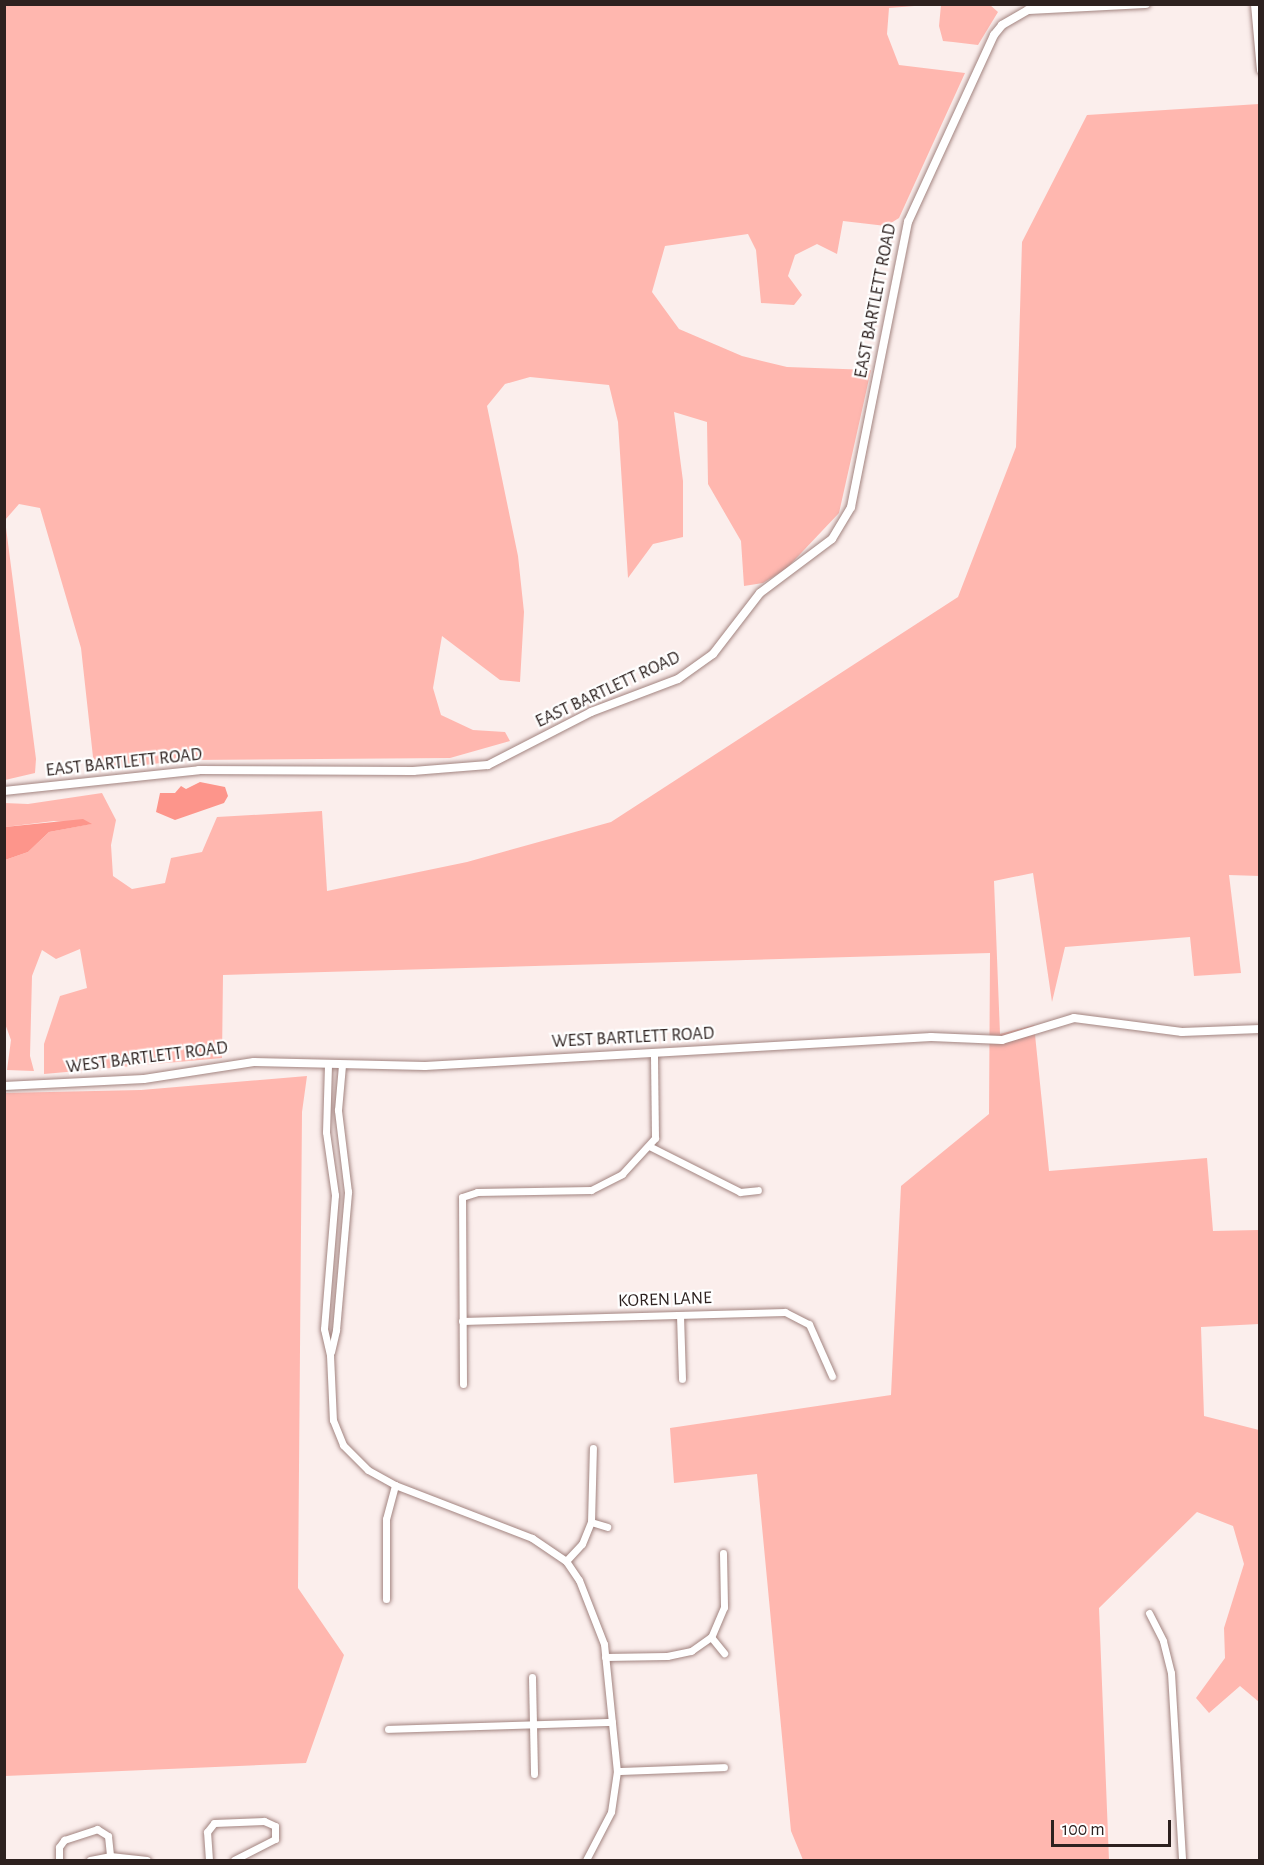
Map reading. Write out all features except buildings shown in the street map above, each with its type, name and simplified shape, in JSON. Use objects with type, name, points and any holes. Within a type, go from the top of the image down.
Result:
[{"type":"street","name":"EAST BARTLETT ROAD","points":[[4,790],[199,770],[413,771],[488,765],[591,712],[687,673],[713,654],[760,593],[832,538],[851,507],[908,222],[994,36],[1002,25],[1028,10],[1146,4]]},
{"type":"street","points":[[1254,4],[1260,70]]},
{"type":"street","name":"WEST BARTLETT ROAD","points":[[4,1086],[144,1079],[254,1062],[442,1066],[931,1037],[1002,1040],[1074,1018],[1182,1032],[1260,1029]]},
{"type":"street","points":[[463,1384],[462,1197],[477,1192],[591,1190],[622,1174],[655,1138],[654,1054]]},
{"type":"street","points":[[328,1065],[325,1108],[336,1195],[324,1316],[330,1355],[330,1404],[343,1445],[358,1462],[395,1485],[532,1538],[566,1561],[590,1600],[605,1657],[616,1771],[611,1812],[586,1860]]},
{"type":"street","points":[[330,1355],[337,1317],[348,1192],[338,1110],[342,1065]]},
{"type":"street","points":[[325,1108],[338,1110]]},
{"type":"street","points":[[649,1146],[740,1192],[758,1190]]},
{"type":"street","name":"KOREN LANE","points":[[462,1321],[793,1314],[809,1324],[832,1376]]},
{"type":"street","points":[[680,1315],[682,1379]]},
{"type":"street","points":[[324,1316],[337,1317]]},
{"type":"street","points":[[566,1561],[582,1544],[591,1522],[593,1448]]},
{"type":"street","points":[[386,1599],[386,1519],[395,1485]]},
{"type":"street","points":[[591,1522],[607,1527]]},
{"type":"street","points":[[605,1657],[691,1652],[711,1636],[724,1607],[723,1553]]},
{"type":"street","points":[[1149,1613],[1163,1641],[1171,1673],[1182,1860]]},
{"type":"street","points":[[711,1636],[724,1653]]},
{"type":"street","points":[[532,1677],[534,1774]]},
{"type":"street","points":[[388,1729],[612,1722]]},
{"type":"street","points":[[616,1771],[724,1767]]},
{"type":"street","points":[[209,1860],[207,1832],[214,1823],[264,1821],[275,1826],[276,1835],[271,1843],[234,1860]]},
{"type":"street","points":[[59,1860],[59,1847],[64,1840],[98,1829],[108,1836],[110,1856]]},
{"type":"street","points":[[90,1860],[110,1856],[147,1860]]},
{"type":"shaded area","points":[[4,5],[927,5],[889,8],[887,34],[899,65],[965,73],[899,218],[886,226],[843,221],[837,254],[817,244],[795,255],[788,276],[802,295],[794,305],[761,303],[756,250],[748,234],[665,246],[652,292],[679,329],[742,356],[787,367],[871,370],[839,513],[786,569],[763,583],[744,586],[741,541],[708,484],[707,422],[674,412],[683,481],[683,537],[653,544],[628,578],[618,422],[609,385],[530,377],[505,384],[487,406],[518,556],[524,612],[520,682],[500,680],[442,636],[433,688],[441,715],[473,730],[505,732],[510,741],[450,758],[186,760],[111,769],[100,767],[93,757],[81,648],[40,508],[19,504],[5,520],[36,759],[35,773],[5,780]]},
{"type":"shaded area","points":[[941,5],[990,5],[998,12],[978,45],[943,41],[939,26]]},
{"type":"shaded area","points":[[1259,104],[1260,876],[1229,875],[1241,973],[1194,976],[1190,937],[1065,947],[1052,1002],[1033,873],[994,881],[1000,1034],[1034,1025],[1049,1171],[1207,1158],[1213,1231],[1259,1230],[1259,1324],[1201,1327],[1204,1416],[1259,1430],[1259,1702],[1240,1686],[1209,1713],[1196,1698],[1225,1658],[1224,1628],[1244,1564],[1233,1526],[1197,1512],[1099,1608],[1109,1860],[803,1860],[791,1831],[757,1474],[674,1483],[670,1428],[891,1395],[901,1186],[989,1114],[990,953],[223,975],[222,1058],[44,1074],[44,1044],[60,996],[87,988],[80,949],[56,959],[42,950],[32,976],[30,1056],[34,1071],[7,1070],[11,1040],[4,1021],[5,860],[28,852],[49,832],[91,824],[54,821],[5,827],[4,803],[28,804],[102,793],[116,820],[111,845],[113,876],[132,889],[165,883],[171,858],[202,852],[217,817],[322,811],[327,891],[467,862],[611,822],[958,597],[1016,447],[1022,242],[1087,115]]},
{"type":"shaded area","points":[[200,782],[225,787],[228,796],[224,803],[175,820],[156,812],[160,793],[175,793],[181,786],[186,789]]},
{"type":"shaded area","points":[[83,819],[92,824],[49,832],[28,852],[5,860],[5,827]]},
{"type":"shaded area","points":[[307,1076],[302,1112],[298,1588],[344,1655],[306,1763],[5,1776],[5,1093],[141,1090]]}]
